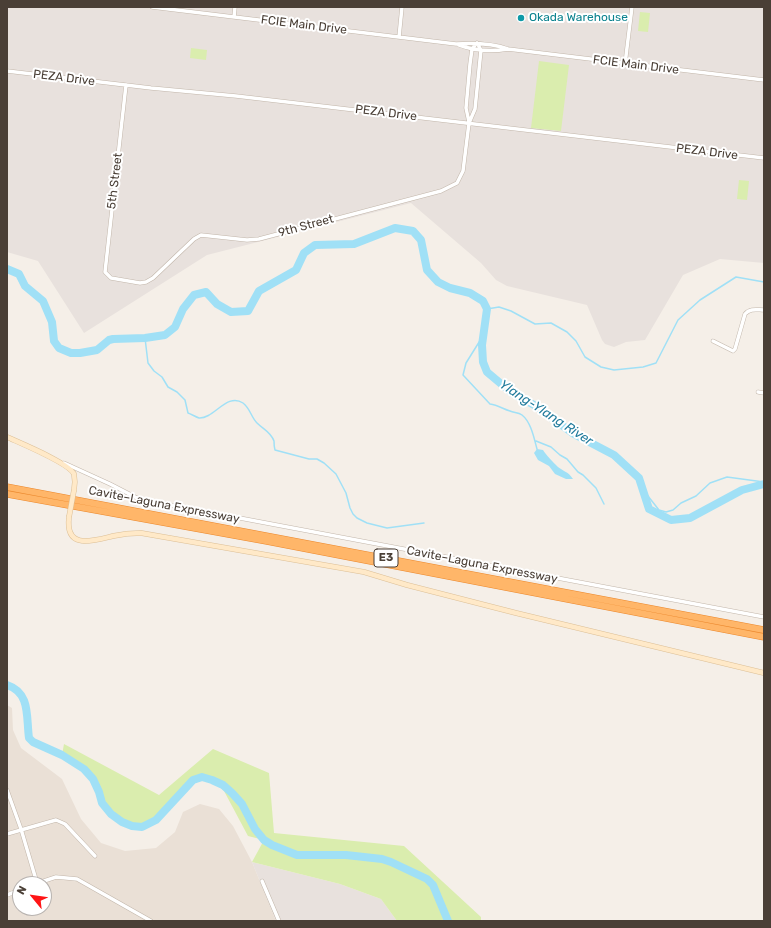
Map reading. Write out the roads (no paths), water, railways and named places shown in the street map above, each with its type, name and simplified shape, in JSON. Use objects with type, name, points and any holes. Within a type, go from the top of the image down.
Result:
[{"type":"highway","name":"Cavite–Laguna Expressway","points":[[7,487],[764,630]]},
{"type":"highway","name":"Cavite–Laguna Expressway","points":[[7,494],[266,541],[764,637]]},
{"type":"street","name":"FCIE Main Drive","points":[[152,7],[456,44],[477,43],[497,45],[508,49],[764,80]]},
{"type":"street","points":[[234,17],[235,7]]},
{"type":"street","points":[[399,37],[402,7]]},
{"type":"street","points":[[625,64],[632,7]]},
{"type":"street","points":[[472,49],[477,43],[482,50]]},
{"type":"street","name":"FCIE Main Drive","points":[[456,44],[472,49],[482,50],[496,51],[508,49]]},
{"type":"street","name":"9th Street","points":[[469,123],[466,108],[472,49]]},
{"type":"street","name":"9th Street","points":[[107,276],[140,283],[146,282],[153,278],[194,239],[201,235],[247,240],[259,239],[441,191],[453,186],[457,183],[463,171],[469,123],[475,109],[482,50]]},
{"type":"street","name":"PEZA Drive","points":[[7,71],[126,85],[240,96],[764,158]]},
{"type":"street","name":"5th Street","points":[[107,276],[104,272],[126,85]]},
{"type":"street","points":[[713,341],[733,351],[747,311],[764,310]]},
{"type":"street","points":[[758,392],[764,393]]},
{"type":"street","points":[[7,437],[110,484],[139,499],[764,617]]},
{"type":"street","points":[[52,458],[73,472],[75,480],[68,527],[69,532],[74,538],[81,542],[118,535],[141,533],[364,572],[407,585],[516,613],[764,673]]},
{"type":"street","points":[[7,790],[9,801],[21,829],[34,876]]},
{"type":"street","points":[[7,834],[56,820],[61,821],[95,856]]},
{"type":"street","points":[[52,878],[56,877],[77,880],[151,921]]},
{"type":"street","points":[[262,881],[279,921]]},
{"type":"water","points":[[537,449],[543,450],[558,467],[568,473],[573,479],[566,479],[555,474],[549,466],[538,460],[534,453]]},
{"type":"waterway","name":"Ylang-Ylang River","points":[[7,269],[19,274],[25,286],[43,301],[52,322],[54,341],[59,348],[71,353],[80,353],[97,350],[109,340],[113,339],[145,338],[165,335],[175,327],[183,309],[194,295],[206,292],[217,304],[231,312],[248,311],[259,291],[296,270],[304,253],[315,245],[354,244],[395,228],[413,231],[421,240],[427,270],[438,282],[450,288],[470,293],[483,301],[487,309],[482,345],[483,362],[487,372],[512,393],[534,405],[574,434],[614,455],[639,478],[649,509],[671,520],[690,518],[742,490],[764,484]]},
{"type":"waterway","points":[[487,309],[499,307],[511,311],[535,324],[551,323],[567,332],[576,341],[585,357],[601,367],[614,370],[643,367],[656,363],[678,320],[700,300],[736,277],[764,282]]},
{"type":"waterway","points":[[485,326],[481,339],[466,363],[463,375],[490,404],[522,415],[532,430],[537,449]]},
{"type":"waterway","points":[[145,338],[148,363],[154,371],[162,377],[168,387],[177,392],[185,400],[188,413],[199,418],[205,417],[231,401],[243,403],[257,423],[271,435],[274,441],[275,450],[309,459],[317,459],[336,474],[346,493],[350,508],[357,518],[367,523],[387,528],[424,523]]},
{"type":"waterway","points":[[536,441],[551,447],[567,459],[578,472],[596,488],[604,504]]},
{"type":"waterway","points":[[644,491],[659,510],[666,512],[673,510],[681,503],[696,496],[710,483],[727,477],[764,482]]},
{"type":"waterway","points":[[7,685],[15,689],[24,700],[29,738],[33,742],[62,755],[84,769],[93,779],[102,803],[111,814],[122,822],[132,826],[142,827],[156,820],[193,780],[202,777],[212,780],[223,785],[232,793],[242,804],[255,829],[264,840],[272,845],[297,855],[346,855],[382,859],[427,879],[433,885],[448,921]]},
{"type":"place","name":"Okada Warehouse","points":[[521,18]]}]
